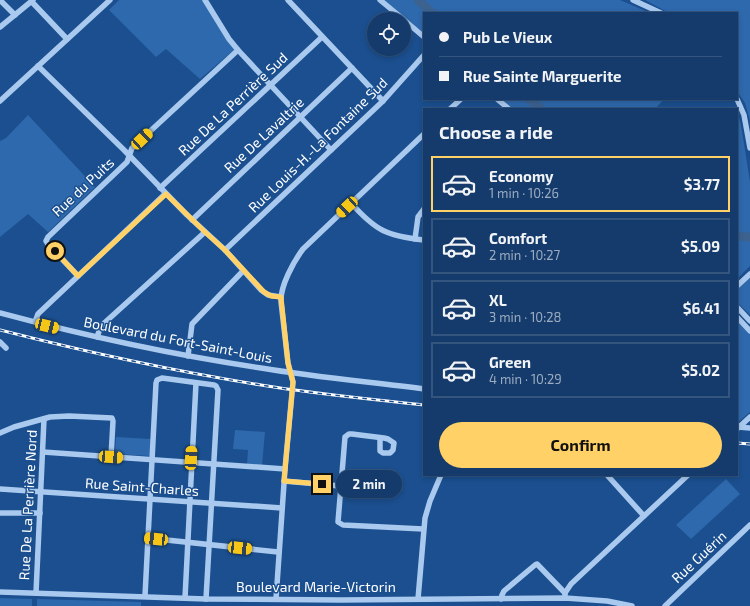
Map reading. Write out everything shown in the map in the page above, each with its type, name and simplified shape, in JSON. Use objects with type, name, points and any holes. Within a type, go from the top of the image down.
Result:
[{"type":"street","points":[[0,0],[14,15]]},
{"type":"street","points":[[0,101],[110,0]]},
{"type":"street","points":[[205,0],[229,39],[238,50],[331,150]]},
{"type":"street","points":[[288,0],[383,101]]},
{"type":"street","points":[[380,0],[394,12]]},
{"type":"street","points":[[633,0],[659,12]]},
{"type":"street","points":[[0,27],[33,1],[66,39]]},
{"type":"street","points":[[411,26],[423,36]]},
{"type":"street","name":"Rue De La Perrière Sud","points":[[160,188],[322,37]]},
{"type":"street","name":"Rue du Puits","points":[[78,276],[48,244],[47,238],[125,164],[132,148],[238,50]]},
{"type":"street","name":"Rue Louis-H.-La Fontaine Sud","points":[[225,250],[383,101],[423,56]]},
{"type":"street","points":[[38,66],[192,220],[225,250],[264,292],[271,296],[281,297]]},
{"type":"street","name":"Rue De Lavaltrie","points":[[192,220],[352,68]]},
{"type":"street","points":[[451,108],[460,100]]},
{"type":"street","points":[[498,100],[508,108]]},
{"type":"street","points":[[737,100],[744,115],[750,148]]},
{"type":"street","points":[[276,599],[284,470],[293,382],[288,363],[281,297],[290,271],[298,255],[308,243],[423,135]]},
{"type":"street","points":[[35,322],[40,312],[166,194]]},
{"type":"street","points":[[350,203],[366,220],[377,228],[396,236],[423,240]]},
{"type":"street","points":[[415,239],[418,217],[423,210]]},
{"type":"street","points":[[96,337],[101,326],[205,232]]},
{"type":"street","points":[[188,356],[192,324],[243,271]]},
{"type":"street","points":[[738,286],[750,274]]},
{"type":"street","points":[[738,307],[750,321]]},
{"type":"street","name":"Boulevard du Fort-Saint-Louis","points":[[0,313],[96,337],[188,356],[291,372],[423,389]]},
{"type":"street","points":[[738,318],[750,331]]},
{"type":"street","points":[[0,342],[6,348]]},
{"type":"street","points":[[144,596],[156,383],[157,380],[162,378],[216,386],[218,390],[206,598]]},
{"type":"street","points":[[185,598],[196,383]]},
{"type":"street","points":[[0,433],[7,429],[60,416],[112,418],[111,457]]},
{"type":"street","points":[[738,428],[750,417]]},
{"type":"street","name":"Rue De La Perrière Nord","points":[[36,593],[44,419]]},
{"type":"street","points":[[738,428],[750,428]]},
{"type":"street","points":[[380,438],[352,434],[346,435],[344,441],[338,522],[343,525],[423,529]]},
{"type":"street","points":[[43,452],[284,470]]},
{"type":"street","points":[[418,599],[423,529],[427,510],[442,476]]},
{"type":"street","points":[[608,476],[644,516]]},
{"type":"street","points":[[502,599],[504,591],[537,564],[565,595],[571,584],[687,476]]},
{"type":"street","points":[[284,481],[340,486]]},
{"type":"street","name":"Rue Saint-Charles","points":[[0,489],[282,508]]},
{"type":"street","points":[[0,513],[40,513]]},
{"type":"street","name":"Rue Guérin","points":[[665,606],[750,525]]},
{"type":"street","points":[[148,538],[278,552]]},
{"type":"street","name":"Boulevard Marie-Victorin","points":[[0,592],[185,598],[276,599],[502,599],[565,595],[632,606]]},
{"type":"shaded area","points":[[119,0],[202,0],[235,49],[200,79],[166,49],[156,57],[109,10]]},
{"type":"shaded area","points":[[384,0],[620,0],[648,12],[423,12],[423,33],[411,23],[411,12],[398,12]]},
{"type":"shaded area","points":[[645,0],[750,0],[750,121],[745,103],[738,92],[738,12],[667,12]]},
{"type":"shaded area","points":[[502,100],[663,100],[656,108],[513,108]]},
{"type":"shaded area","points":[[738,114],[750,182],[750,266],[738,278]]},
{"type":"shaded area","points":[[28,115],[95,187],[48,232],[28,214],[0,237],[0,141],[6,138]]},
{"type":"shaded area","points":[[750,275],[750,315],[738,303],[738,287]]},
{"type":"shaded area","points":[[738,320],[750,331],[750,412],[738,422]]},
{"type":"shaded area","points":[[235,430],[265,432],[262,465],[247,464],[248,450],[233,449]]},
{"type":"shaded area","points":[[116,437],[151,439],[150,456],[115,454]]},
{"type":"shaded area","points":[[726,479],[740,494],[691,539],[676,525]]},
{"type":"shaded area","points":[[0,598],[32,599],[32,606],[0,606]]},
{"type":"shaded area","points":[[37,599],[141,602],[141,606],[37,606]]},
{"type":"waterway","points":[[418,0],[431,12]]},
{"type":"waterway","points":[[530,100],[540,108]]},
{"type":"waterway","points":[[738,236],[749,237]]},
{"type":"railway","points":[[0,330],[65,346],[228,380],[302,391],[423,405]]},
{"type":"railway","points":[[738,443],[750,444]]},
{"type":"route","points":[[55,251],[78,276],[166,194],[187,216],[225,250],[264,292],[271,296],[281,297],[288,363],[293,382],[284,481],[322,484]]}]
